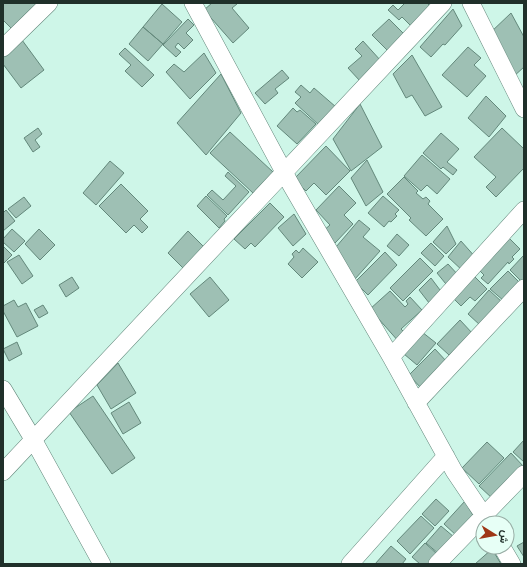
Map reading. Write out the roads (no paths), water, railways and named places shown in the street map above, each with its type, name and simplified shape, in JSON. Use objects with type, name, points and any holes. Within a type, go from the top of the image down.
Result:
[{"type":"street","points":[[3,48],[49,3]]},
{"type":"street","points":[[193,3],[285,172],[454,471],[483,515]]},
{"type":"street","points":[[3,472],[443,3]]},
{"type":"street","points":[[471,3],[518,79],[524,109]]},
{"type":"street","points":[[391,358],[524,210]]},
{"type":"street","points":[[416,403],[524,288]]},
{"type":"street","points":[[3,389],[33,439],[102,564]]},
{"type":"street","points":[[350,564],[446,456]]},
{"type":"street","points":[[489,515],[524,474]]},
{"type":"street","points":[[437,564],[475,529]]}]
